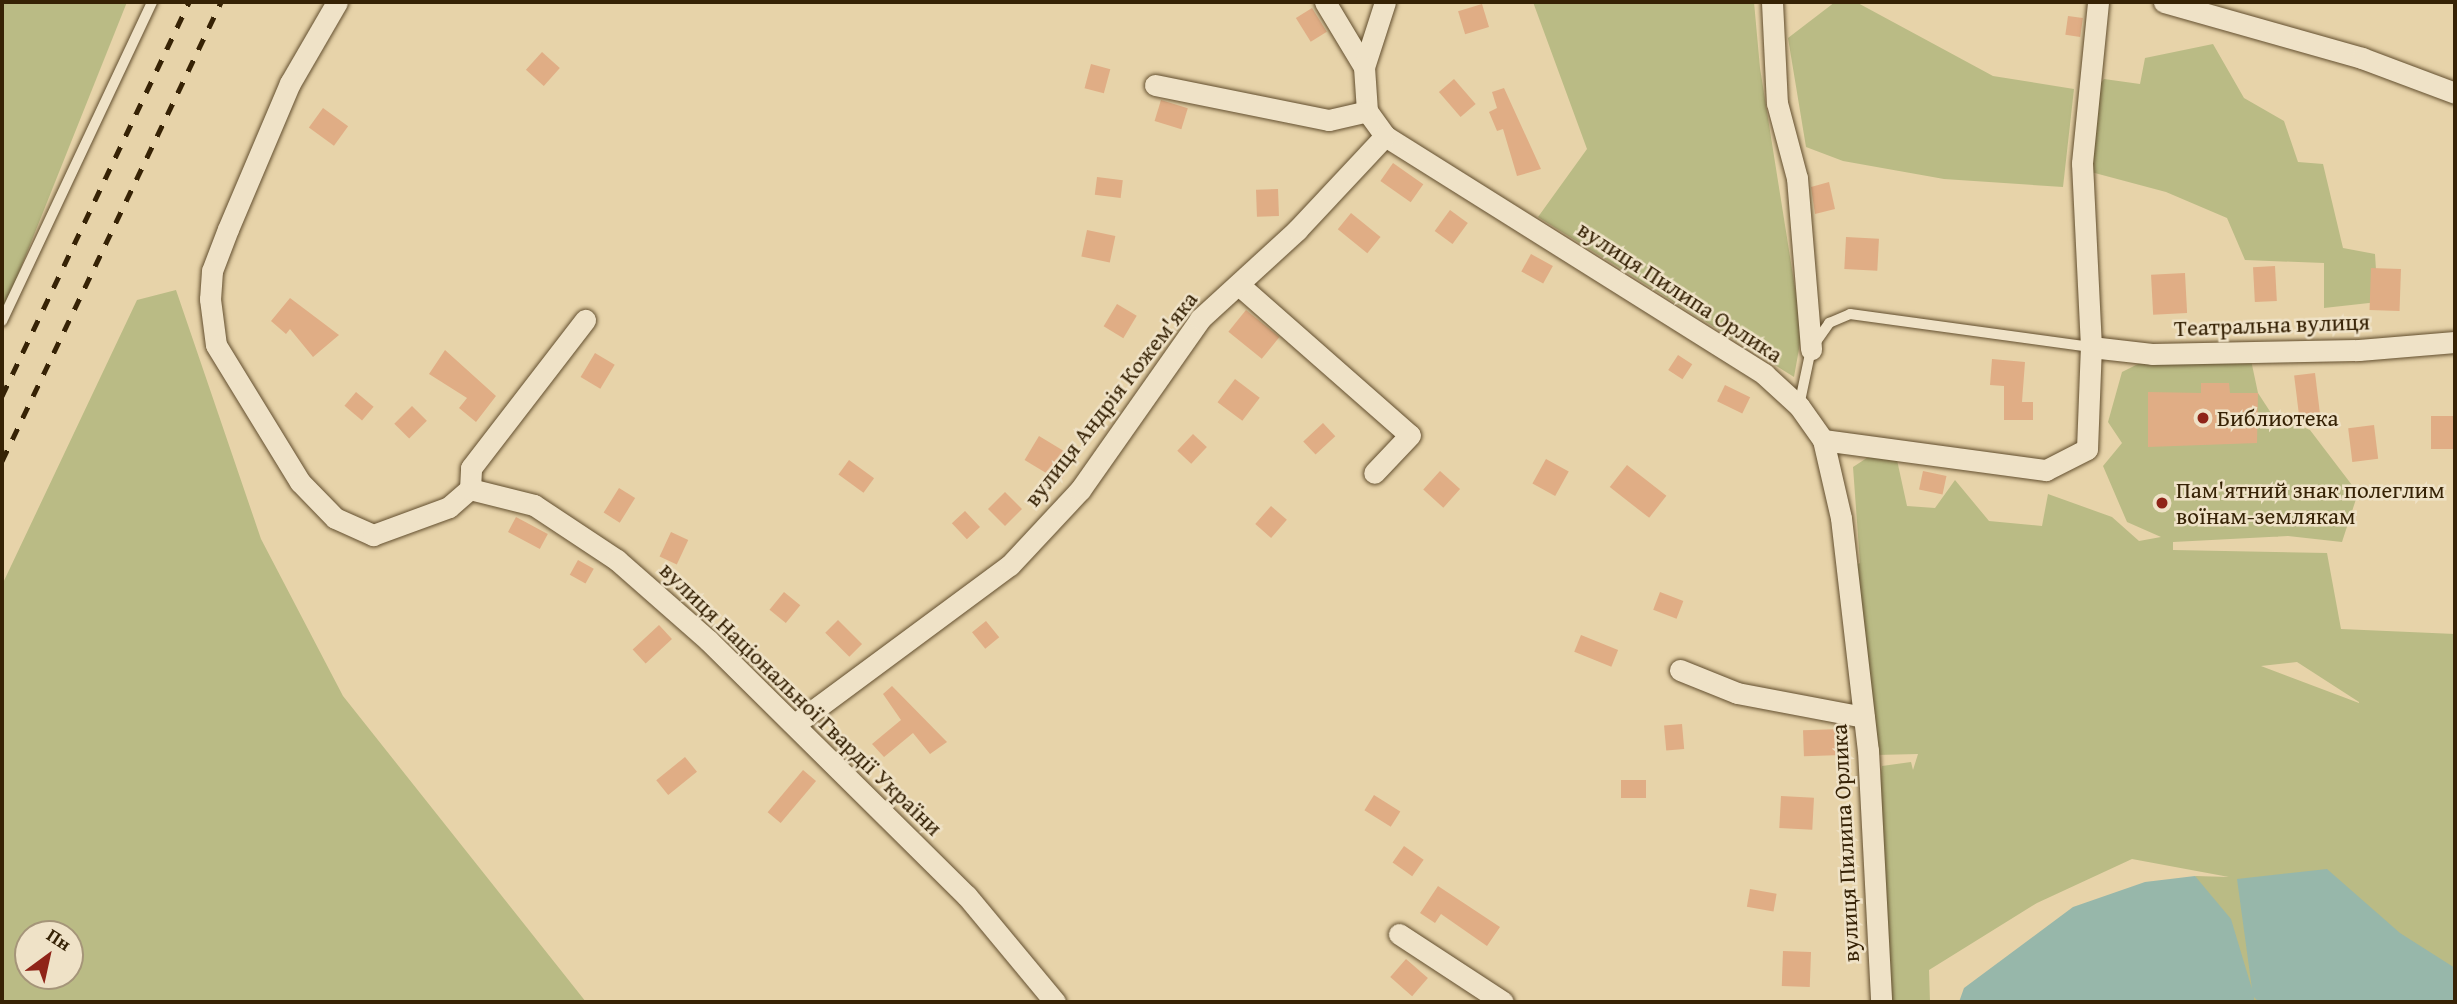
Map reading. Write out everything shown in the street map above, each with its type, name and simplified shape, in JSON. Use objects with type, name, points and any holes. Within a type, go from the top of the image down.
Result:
[{"type":"street","points":[[337,2],[290,83],[212,271],[216,345],[300,482],[354,530],[373,535],[398,530],[449,507],[470,489],[471,468],[585,320]]},
{"type":"street","points":[[1325,2],[1364,67]]},
{"type":"street","points":[[1156,85],[1329,120],[1367,111],[1364,67],[1385,2]]},
{"type":"street","points":[[1772,2],[1777,103],[1797,178],[1811,349]]},
{"type":"street","points":[[1823,440],[2046,470],[2087,449],[2091,347],[2082,163],[2098,2]]},
{"type":"street","points":[[2164,2],[2362,58],[2455,93]]},
{"type":"street","name":"вулиця Пилипа Орлика","points":[[1367,111],[1385,136],[1764,374],[1799,406],[1823,440],[1841,518],[1864,717],[1881,1002]]},
{"type":"street","name":"вулиця Андрія Кожем'яка","points":[[795,724],[1010,565],[1080,490],[1200,319],[1239,285],[1385,136]]},
{"type":"street","points":[[1239,285],[1410,435],[1374,474]]},
{"type":"street","name":"Театральна вулиця","points":[[2091,347],[2152,354],[2359,350],[2455,342]]},
{"type":"street","name":"вулиця Національної Гвардії України","points":[[470,489],[534,505],[617,560],[795,724],[967,896],[1055,1002]]},
{"type":"street","points":[[1680,670],[1737,693],[1864,717]]},
{"type":"street","points":[[1399,934],[1503,1002]]},
{"type":"lane","points":[[2,321],[152,2]]},
{"type":"lane","points":[[1799,406],[1811,349],[1829,323],[1850,314],[2091,347]]},
{"type":"green space","points":[[2,2],[127,2],[2,315]]},
{"type":"green space","points":[[1533,2],[1754,2],[1760,68],[1802,332],[1794,377],[1538,217],[1587,149]]},
{"type":"green space","points":[[1835,2],[1856,2],[1993,76],[2074,89],[2063,187],[1944,179],[1843,161],[1806,147],[1788,38]]},
{"type":"green space","points":[[2213,44],[2244,98],[2284,121],[2298,162],[2323,164],[2343,248],[2375,254],[2378,302],[2324,308],[2324,263],[2245,260],[2227,218],[2166,192],[2091,172],[2096,89],[2104,79],[2140,84],[2145,58]]},
{"type":"green space","points":[[176,290],[261,539],[343,696],[586,1002],[2,1002],[2,585],[137,300]]},
{"type":"green space","points":[[2251,360],[2258,393],[2271,413],[2310,430],[2358,493],[2342,542],[2288,536],[2173,542],[2173,550],[2327,553],[2341,629],[2455,634],[2455,1002],[2244,1002],[2195,876],[2229,877],[2132,859],[2037,903],[1929,970],[1930,1002],[1888,1002],[1877,796],[1882,766],[1911,762],[1913,770],[1918,754],[1876,755],[1855,565],[1860,563],[1853,467],[1873,454],[1897,460],[1907,506],[1935,508],[1955,480],[1989,521],[2042,526],[2048,494],[2112,517],[2139,541],[2161,537],[2127,522],[2103,466],[2122,443],[2108,422],[2122,372],[2144,361]],"holes":[[[2297,662],[2359,703],[2261,666]]]},
{"type":"shaded area","points":[[2327,869],[2400,933],[2455,968],[2455,1002],[2259,1002],[2254,997],[2254,1002],[1959,1002],[1964,988],[2073,907],[2145,882],[2195,876],[2231,919],[2252,989],[2237,879]]},
{"type":"building","points":[[1482,4],[1489,27],[1465,34],[1458,11]]},
{"type":"building","points":[[1312,8],[1327,32],[1311,42],[1296,18]]},
{"type":"building","points":[[2068,16],[2083,18],[2080,37],[2065,35]]},
{"type":"building","points":[[542,52],[560,68],[544,86],[526,70]]},
{"type":"building","points":[[1091,64],[1110,69],[1104,93],[1085,88]]},
{"type":"building","points":[[1454,79],[1476,104],[1461,117],[1439,92]]},
{"type":"building","points":[[1504,88],[1541,169],[1517,176],[1503,129],[1497,131],[1489,112],[1497,108],[1492,92]]},
{"type":"building","points":[[1161,100],[1188,108],[1181,129],[1155,121]]},
{"type":"building","points":[[323,108],[348,126],[334,146],[309,127]]},
{"type":"building","points":[[1393,163],[1423,184],[1411,202],[1380,181]]},
{"type":"building","points":[[1097,177],[1123,180],[1121,198],[1095,195]]},
{"type":"building","points":[[1829,182],[1835,209],[1815,214],[1811,187]]},
{"type":"building","points":[[1278,189],[1279,216],[1257,217],[1256,190]]},
{"type":"building","points":[[1450,210],[1468,223],[1453,244],[1435,231]]},
{"type":"building","points":[[1351,213],[1381,237],[1367,253],[1338,229]]},
{"type":"building","points":[[1087,230],[1115,236],[1110,262],[1081,256]]},
{"type":"building","points":[[1846,237],[1879,239],[1877,271],[1844,269]]},
{"type":"building","points":[[1531,254],[1553,266],[1543,284],[1521,271]]},
{"type":"building","points":[[2275,266],[2277,301],[2255,302],[2253,267]]},
{"type":"building","points":[[2371,268],[2401,269],[2400,311],[2370,310]]},
{"type":"building","points":[[2185,273],[2187,313],[2153,315],[2151,275]]},
{"type":"building","points":[[290,298],[339,335],[313,357],[290,329],[286,334],[271,321]]},
{"type":"building","points":[[1117,304],[1137,316],[1123,338],[1104,326]]},
{"type":"building","points":[[1246,310],[1279,337],[1262,359],[1228,332]]},
{"type":"building","points":[[445,350],[496,396],[476,422],[459,408],[467,398],[429,374]]},
{"type":"building","points":[[595,353],[615,365],[600,389],[581,377]]},
{"type":"building","points":[[1678,355],[1692,364],[1682,379],[1668,370]]},
{"type":"building","points":[[1992,359],[2025,362],[2022,402],[2033,402],[2033,420],[2004,420],[2004,386],[1990,385]]},
{"type":"building","points":[[2315,373],[2321,420],[2300,422],[2294,376]]},
{"type":"building","points":[[1235,379],[1260,398],[1242,421],[1218,402]]},
{"type":"building","name":"Библиотека","points":[[2201,383],[2229,383],[2230,393],[2258,393],[2257,443],[2148,447],[2148,392],[2201,393]]},
{"type":"building","points":[[1725,385],[1750,397],[1742,413],[1717,401]]},
{"type":"building","points":[[356,392],[374,407],[362,421],[344,406]]},
{"type":"building","points":[[412,406],[427,421],[409,439],[394,424]]},
{"type":"building","points":[[2431,416],[2455,416],[2455,449],[2431,449]]},
{"type":"building","points":[[1323,423],[1335,436],[1316,455],[1303,441]]},
{"type":"building","points":[[2374,425],[2378,459],[2352,462],[2348,428]]},
{"type":"building","points":[[1193,434],[1207,447],[1191,464],[1177,451]]},
{"type":"building","points":[[1039,436],[1075,458],[1061,482],[1025,460]]},
{"type":"building","points":[[1546,459],[1569,472],[1555,496],[1532,483]]},
{"type":"building","points":[[849,460],[874,478],[863,493],[838,475]]},
{"type":"building","points":[[1627,465],[1666,496],[1649,518],[1610,487]]},
{"type":"building","points":[[1440,471],[1460,489],[1443,508],[1423,490]]},
{"type":"building","points":[[1923,471],[1946,476],[1943,495],[1919,490]]},
{"type":"building","points":[[619,488],[635,498],[620,523],[604,513]]},
{"type":"building","points":[[1005,492],[1022,509],[1005,526],[988,509]]},
{"type":"building","points":[[1271,506],[1287,520],[1271,538],[1255,524]]},
{"type":"building","points":[[965,511],[980,527],[967,539],[952,523]]},
{"type":"building","points":[[516,517],[548,534],[540,549],[508,532]]},
{"type":"building","points":[[671,532],[688,540],[677,565],[660,556]]},
{"type":"building","points":[[578,560],[594,569],[586,584],[570,575]]},
{"type":"building","points":[[784,592],[800,605],[786,623],[770,610]]},
{"type":"building","points":[[1660,592],[1683,601],[1677,619],[1653,610]]},
{"type":"building","points":[[838,620],[862,644],[849,657],[825,633]]},
{"type":"building","points":[[986,621],[999,637],[985,649],[972,632]]},
{"type":"building","points":[[659,625],[672,639],[646,663],[633,650]]},
{"type":"building","points":[[1581,635],[1618,650],[1611,667],[1574,652]]},
{"type":"building","points":[[892,686],[947,742],[930,754],[913,733],[884,757],[872,744],[901,720],[883,694]]},
{"type":"building","points":[[1682,724],[1684,749],[1666,750],[1664,726]]},
{"type":"building","points":[[1842,729],[1843,755],[1804,756],[1803,730]]},
{"type":"building","points":[[685,757],[697,772],[668,795],[656,780]]},
{"type":"building","points":[[803,770],[816,781],[781,823],[768,812]]},
{"type":"building","points":[[1621,780],[1646,780],[1646,798],[1621,798]]},
{"type":"building","points":[[1374,795],[1400,811],[1391,827],[1364,810]]},
{"type":"building","points":[[1781,796],[1814,798],[1812,830],[1779,828]]},
{"type":"building","points":[[1404,846],[1424,860],[1412,876],[1393,862]]},
{"type":"building","points":[[1438,886],[1500,927],[1487,946],[1441,914],[1435,923],[1420,913]]},
{"type":"building","points":[[1750,889],[1777,894],[1773,911],[1747,907]]},
{"type":"building","points":[[1783,951],[1811,952],[1810,987],[1782,986]]},
{"type":"building","points":[[1406,959],[1428,978],[1412,996],[1390,977]]},
{"type":"railway","points":[[2,396],[189,2]]},
{"type":"railway","points":[[2,461],[221,2]]},
{"type":"place","name":"Библиотека","points":[[2203,418]]},
{"type":"place","name":"Пам'ятний знак полеглим воїнам-землякам","points":[[2162,503]]}]
